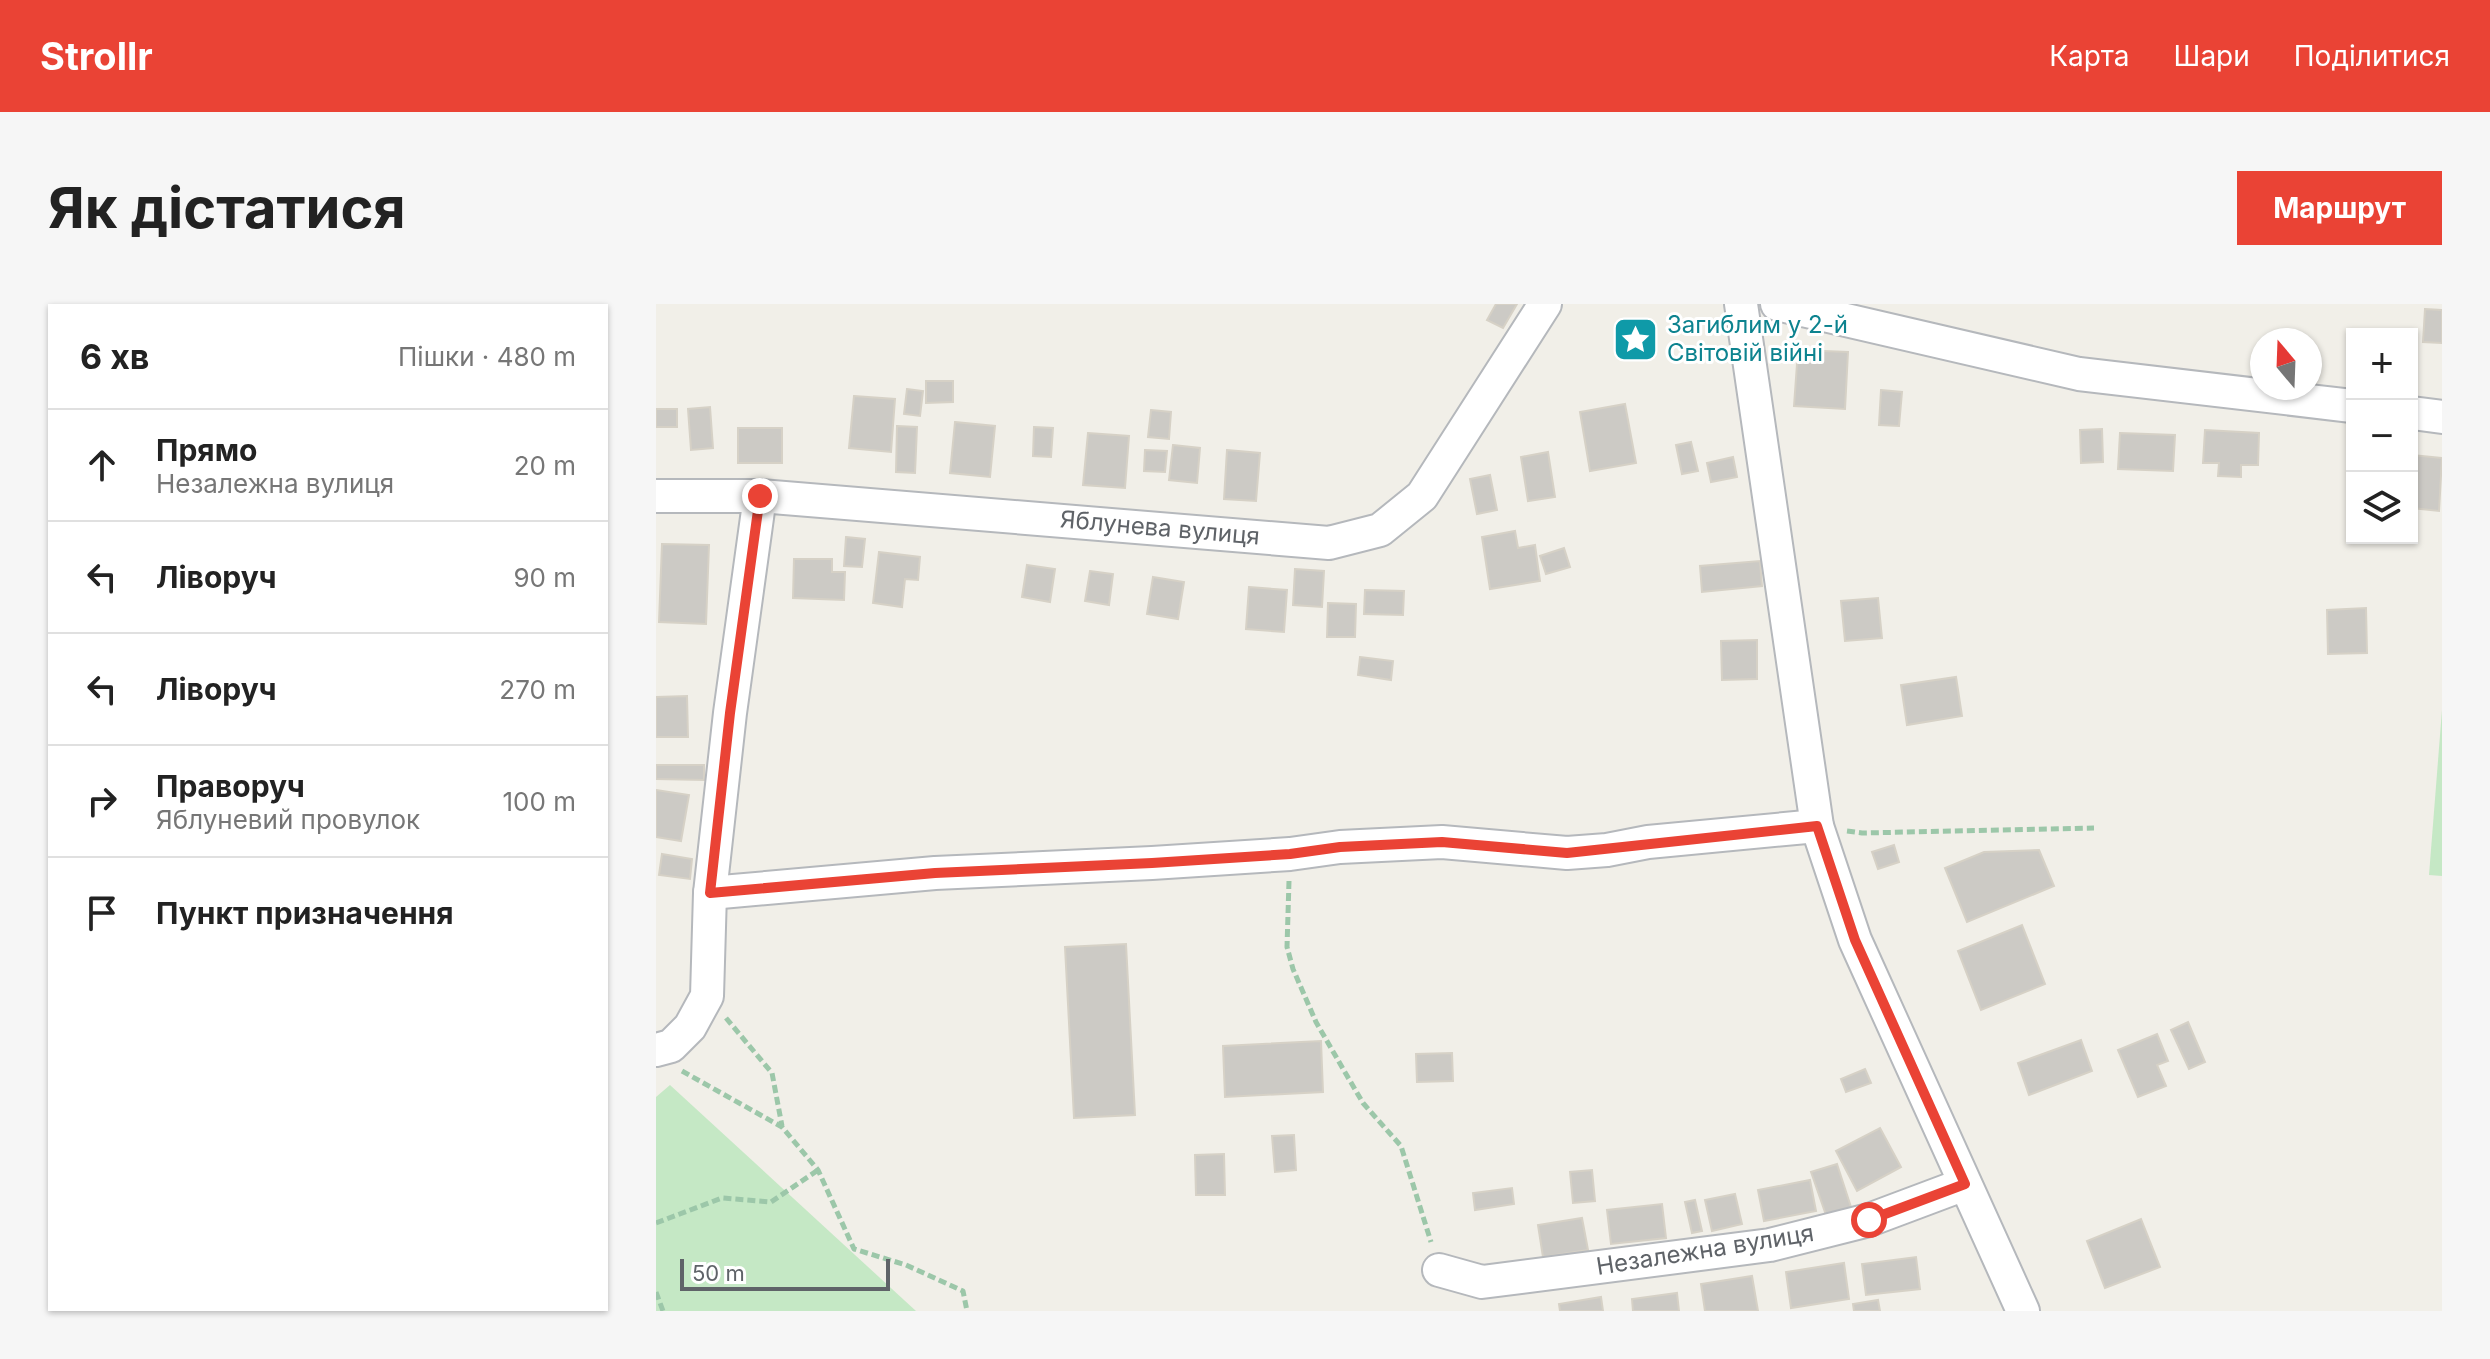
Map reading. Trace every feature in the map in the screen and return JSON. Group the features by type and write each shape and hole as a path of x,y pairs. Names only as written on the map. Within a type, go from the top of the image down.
{"street":[{"name":"Яблунева вулиця","path":"656,496 760,496 1329,543 1380,530 1422,496 1545,304"},
{"path":"1741,304 1817,826 1855,940 2023,1311"},
{"path":"1777,304 2079,374 2346,405"},
{"path":"2418,414 2442,417"},
{"path":"662,1057 690,1027 707,996 710,893 730,713 760,496"},
{"path":"710,893 935,873 1152,863 1442,842 1567,853 1817,826"},
{"name":"Незалежна вулиця","path":"1439,1270 1482,1282 1770,1245 1869,1220 1965,1184"}],"path":[{"path":"1817,826 1862,833 2094,828"},
{"path":"1290,854 1287,947 1293,969 1316,1022 1363,1103 1401,1146 1439,1270"},
{"path":"707,996 772,1073 782,1127"},
{"path":"662,1057 782,1127 818,1170 854,1249 906,1265 963,1291 967,1311"},
{"path":"656,1223 722,1198 771,1202 818,1170"},
{"path":"656,1292 663,1311"}],"green space":[{"path":"2442,710 2442,876 2429,875"},
{"path":"670,1085 916,1311 656,1311 656,1097"}],"building":[{"path":"1496,304 1517,304 1503,328 1487,320"},
{"path":"2425,309 2442,310 2442,343 2423,342"},
{"path":"1798,350 1848,352 1845,409 1794,406"},
{"path":"926,381 953,381 953,402 926,403"},
{"path":"907,389 923,391 920,416 904,414"},
{"path":"1881,390 1902,392 1899,426 1879,425"},
{"path":"854,396 895,399 891,452 849,448"},
{"path":"1625,404 1636,463 1590,471 1580,412"},
{"path":"710,407 713,448 691,450 688,409"},
{"path":"656,409 677,409 677,427 656,427"},
{"path":"1151,410 1171,412 1169,439 1148,437"},
{"path":"955,422 995,426 990,477 950,473"},
{"path":"897,426 917,427 915,473 896,472"},
{"path":"1034,427 1053,428 1051,457 1033,456"},
{"path":"738,428 782,428 782,463 738,463"},
{"path":"2102,429 2103,462 2081,463 2080,430"},
{"path":"2205,430 2259,433 2258,465 2241,465 2241,477 2218,476 2219,463 2203,463"},
{"path":"1088,433 1129,436 1125,488 1083,485"},
{"path":"2120,433 2175,435 2173,471 2118,469"},
{"path":"1691,442 1698,471 1682,474 1676,445"},
{"path":"1173,445 1200,448 1197,483 1169,480"},
{"path":"1145,450 1167,451 1165,472 1144,471"},
{"path":"1227,450 1260,453 1256,501 1224,499"},
{"path":"1548,452 1555,497 1528,501 1521,457"},
{"path":"2418,456 2442,458 2439,511 2418,509"},
{"path":"1733,457 1737,477 1711,482 1707,463"},
{"path":"1490,475 1497,510 1477,514 1470,479"},
{"path":"1515,531 1518,548 1535,545 1540,581 1490,589 1482,537"},
{"path":"846,537 865,539 862,567 844,566"},
{"path":"662,544 709,545 706,624 659,622"},
{"path":"1564,548 1570,567 1546,574 1540,556"},
{"path":"879,552 920,557 918,580 905,579 902,607 873,603"},
{"path":"794,559 832,559 832,572 845,572 844,600 793,598"},
{"path":"1760,561 1762,586 1702,592 1700,566"},
{"path":"1027,565 1055,569 1050,602 1022,597"},
{"path":"1295,569 1324,571 1322,607 1293,605"},
{"path":"1090,571 1113,574 1109,605 1085,601"},
{"path":"1153,577 1184,582 1178,619 1147,614"},
{"path":"1249,587 1287,590 1284,632 1246,629"},
{"path":"1365,590 1404,591 1403,615 1364,614"},
{"path":"1878,598 1882,638 1845,641 1841,601"},
{"path":"1328,603 1356,604 1355,637 1327,637"},
{"path":"2366,608 2367,653 2328,654 2327,610"},
{"path":"1757,640 1757,679 1722,680 1721,641"},
{"path":"1360,657 1393,661 1391,680 1358,675"},
{"path":"1956,677 1962,716 1907,725 1901,685"},
{"path":"687,696 688,737 656,737 656,697"},
{"path":"656,765 704,765 704,780 656,779"},
{"path":"656,790 689,795 681,841 656,837"},
{"path":"1894,845 1899,862 1878,869 1872,852"},
{"path":"2039,850 2054,886 1967,922 1945,868 1984,852"},
{"path":"662,854 692,859 690,879 659,875"},
{"path":"2022,925 2045,984 1981,1010 1958,951"},
{"path":"1126,944 1135,1115 1074,1118 1065,947"},
{"path":"2188,1022 2205,1062 2189,1069 2171,1030"},
{"path":"2157,1034 2168,1061 2157,1065 2166,1086 2138,1097 2118,1050"},
{"path":"2081,1040 2092,1071 2029,1095 2018,1063"},
{"path":"1321,1041 1323,1092 1225,1097 1223,1046"},
{"path":"1452,1053 1453,1081 1417,1082 1416,1054"},
{"path":"1865,1069 1871,1083 1846,1092 1841,1079"},
{"path":"1880,1128 1901,1167 1857,1191 1836,1151"},
{"path":"1294,1135 1296,1170 1275,1172 1272,1136"},
{"path":"1224,1154 1225,1195 1196,1195 1195,1155"},
{"path":"1837,1164 1851,1207 1826,1215 1811,1172"},
{"path":"1592,1170 1595,1201 1573,1203 1570,1172"},
{"path":"1810,1180 1816,1211 1764,1221 1758,1190"},
{"path":"1512,1188 1514,1204 1475,1210 1473,1193"},
{"path":"1735,1194 1742,1224 1712,1231 1705,1200"},
{"path":"1695,1200 1702,1231 1692,1233 1685,1202"},
{"path":"1662,1204 1666,1238 1611,1244 1607,1210"},
{"path":"1582,1218 1588,1250 1543,1257 1538,1225"},
{"path":"2141,1219 2160,1267 2105,1288 2087,1241"},
{"path":"1916,1257 1920,1289 1866,1295 1862,1264"},
{"path":"1844,1263 1849,1299 1791,1308 1786,1272"},
{"path":"1752,1276 1758,1311 1705,1311 1701,1284"},
{"path":"1677,1293 1679,1311 1633,1311 1632,1299"},
{"path":"1601,1297 1603,1311 1560,1311 1559,1304"},
{"path":"1878,1300 1880,1311 1854,1311 1853,1304"}],"place":[{"name":"Загиблим у 2-й Світовій війні","path":"1636,339"}],"route":[{"path":"760,496 730,713 710,893 935,873 1152,863 1442,842 1567,853 1817,826 1855,940 1965,1184 1869,1220"}]}
